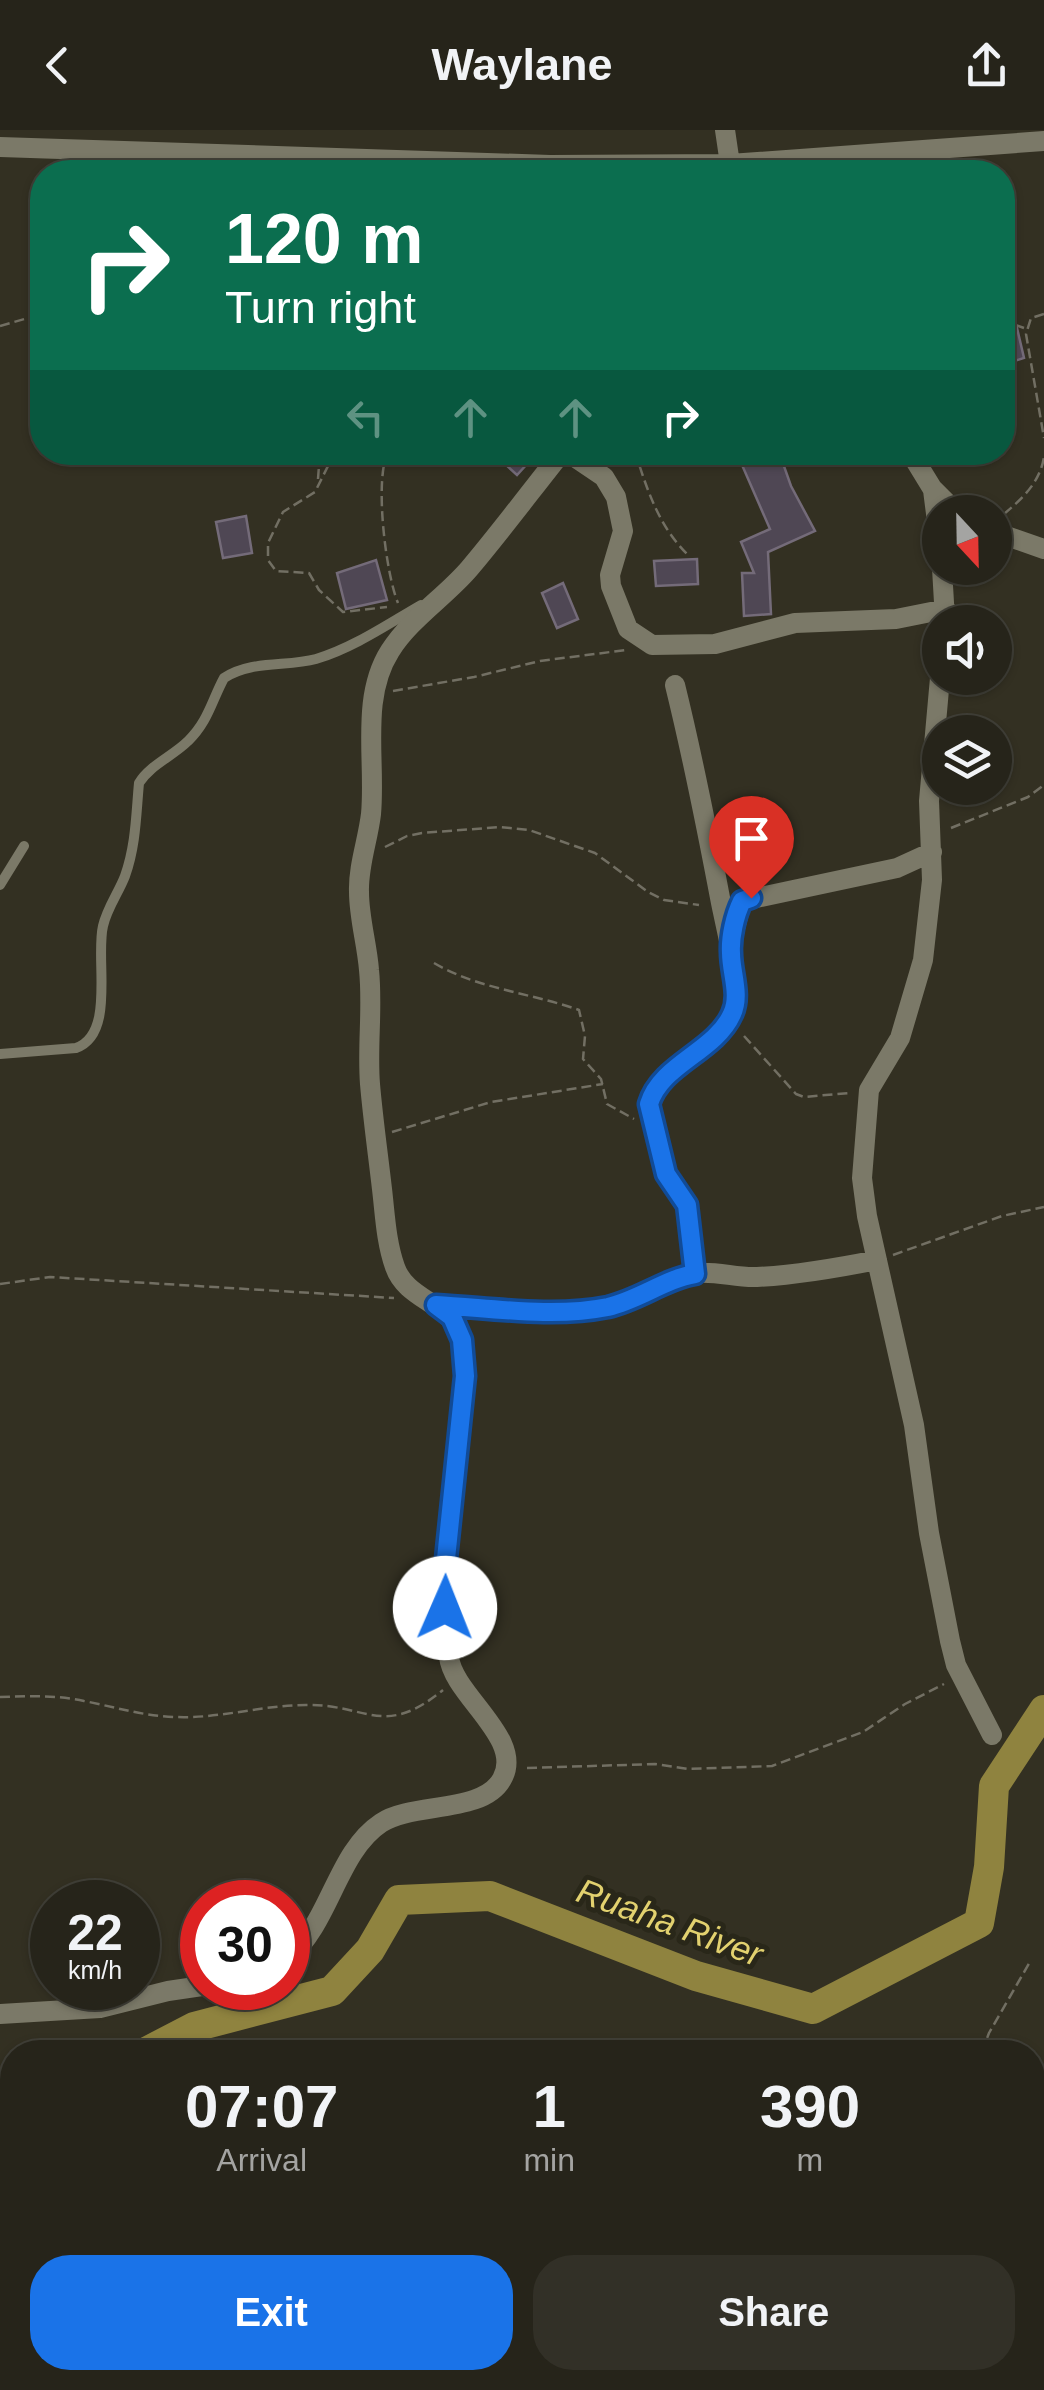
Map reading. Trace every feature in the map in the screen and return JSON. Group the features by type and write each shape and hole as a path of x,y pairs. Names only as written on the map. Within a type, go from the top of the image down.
{"street":[{"path":"725,130 729,160"},
{"path":"836,160 1044,142"},
{"path":"0,148 412,160"},
{"path":"310,1936 361,1842 376,1826 406,1813 473,1800 497,1787 505,1776 501,1742 488,1718 456,1679 446,1637 444,1578 465,1376 462,1340 452,1317 406,1286 394,1266 386,1228 370,1082 370,970 360,906 370,816 372,709 379,674 391,649 466,572 554,465"},
{"path":"585,465 604,477 616,497 623,531 610,575 611,586 628,629 652,645 715,644 785,625 922,617"},
{"path":"918,465 939,495"},
{"path":"932,488 933,495"},
{"path":"1012,538 1044,550"},
{"path":"675,685 700,784 736,999 724,1029 650,1097 649,1111 666,1174 687,1205 695,1274"},
{"path":"938,695 928,801 932,880 923,960 900,1038 868,1090 862,1178 914,1425 928,1533 950,1641 961,1674 992,1735"},
{"path":"730,950 742,901 897,868 932,844"},
{"path":"433,1302 553,1311 602,1308 658,1288 676,1277 725,1272 739,1278 772,1276 878,1260"},
{"path":"0,2014 100,2008 180,1989"}],"lane":[{"path":"0,1054 76,1048 88,1044 95,1033 100,1017 102,928 134,846 139,783 188,742 202,725 224,678 248,668 316,659 348,646 444,592"},
{"path":"0,885 24,846"}],"path":[{"path":"1044,314 1032,318 1026,328 1028,356 1039,386 1044,438"},
{"path":"0,326 30,317"},
{"path":"1015,324 1026,328"},
{"path":"1012,506 1040,475 1044,457"},
{"path":"318,486 319,465"},
{"path":"328,465 307,498 283,512 268,543 268,560 276,572 308,574 343,612 399,604 413,610"},
{"path":"384,465 380,479 386,546 399,604"},
{"path":"640,465 659,521 689,556"},
{"path":"375,694 474,678 540,661 652,645"},
{"path":"932,844 1028,797 1044,785"},
{"path":"363,860 408,836 514,826 594,853 664,900 697,905 720,902"},
{"path":"434,962 485,985 541,996 579,1010 583,1059 602,1084 607,1104 653,1129"},
{"path":"724,1029 740,1032 749,1039 796,1094 804,1097 868,1090"},
{"path":"377,1138 491,1102 602,1084"},
{"path":"878,1260 1002,1216 1044,1207"},
{"path":"0,1284 50,1276 433,1302"},
{"path":"506,1768 655,1764 721,1770 772,1766 863,1732 961,1674"},
{"path":"0,1697 37,1695 82,1700 133,1714 178,1718 310,1704 383,1719 424,1705 456,1679"},
{"path":"987,2040 1031,1960"}],"building":[{"path":"1015,328 1024,358 1015,361"},
{"path":"506,465 526,465 517,475"},
{"path":"742,465 784,465 815,531 768,552 771,614 744,616 742,573 754,573 741,542 770,529"},
{"path":"246,516 252,553 223,558 216,522"},
{"path":"697,559 698,584 656,586 654,561"},
{"path":"376,560 387,600 346,609 337,573"},
{"path":"563,583 578,619 557,628 542,593"}],"waterway":[{"name":"Ruaha River","path":"169,2040 194,2027 332,1991 370,1950 399,1900 490,1896 696,1976 813,2009 979,1923 989,1867 994,1786 1044,1710"}],"route":[{"path":"445,1608 444,1578 465,1376 462,1340 452,1317 436,1305 553,1311 602,1308 620,1304 676,1277 695,1274 687,1205 666,1174 649,1111 650,1097 730,1020 736,999 730,950 739,905 751,898"}]}
